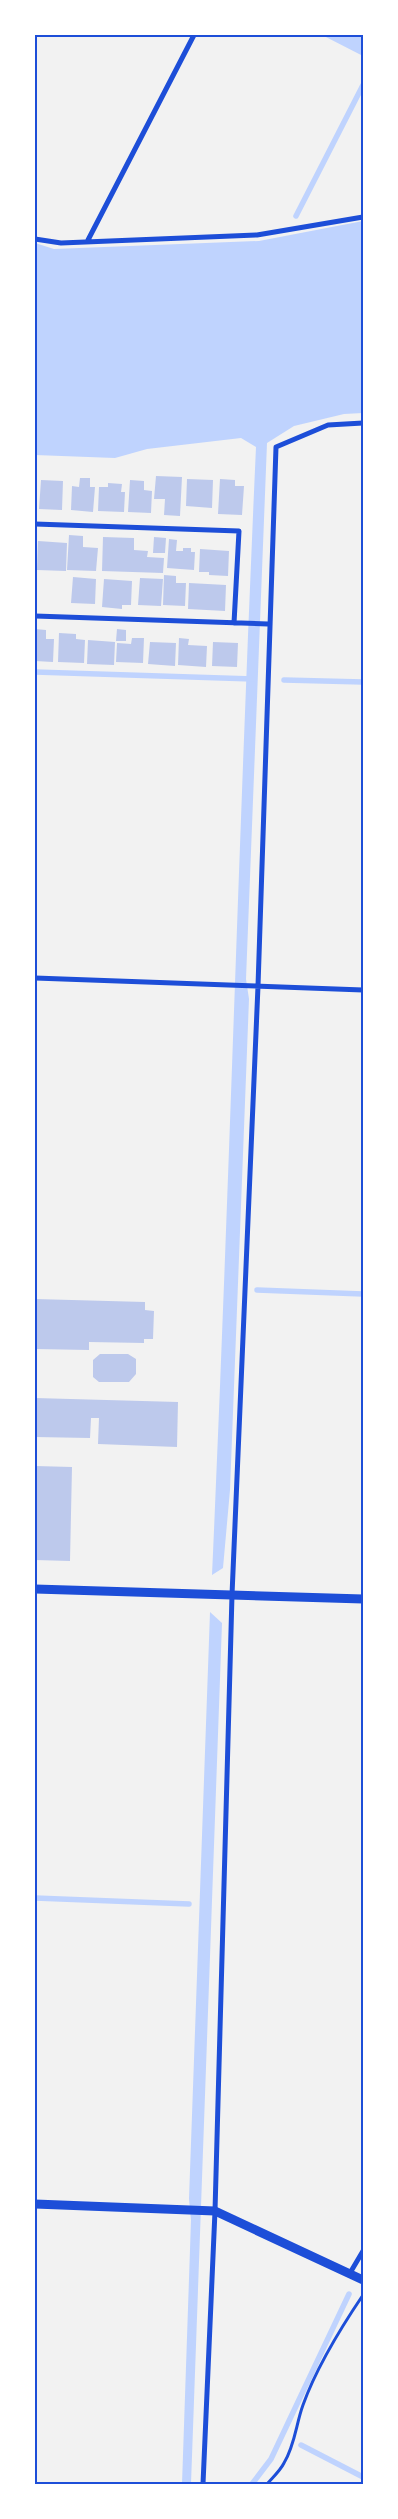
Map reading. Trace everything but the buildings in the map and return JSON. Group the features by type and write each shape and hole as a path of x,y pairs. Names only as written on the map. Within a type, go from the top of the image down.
{"street":[{"path":"88,240 194,35"},
{"path":"35,239 61,243 88,240 257,235 363,217"},
{"path":"203,2484 215,2211 232,1595 258,986 268,624 276,447 328,425 363,423"},
{"path":"35,524 239,531 234,623"},
{"path":"35,616 268,624"},
{"path":"35,978 363,990"},
{"path":"35,1589 363,1599"},
{"path":"35,2204 215,2211 363,2280"},
{"path":"350,2273 363,2250"}],"path":[{"path":"267,2484 284,2463 293,2442 302,2405 316,2375 340,2330 363,2295"}],"water":[{"path":"322,35 363,35 363,56"},
{"path":"363,221 363,413 344,414 294,426 267,443 246,979 249,999 230,1490 223,1568 212,1575 256,447 241,438 147,449 115,458 35,455 35,243 54,249 259,241"},
{"path":"210,1612 222,1623 191,2484 182,2484 191,2220 189,2199"}],"waterway":[{"path":"296,216 363,85"},
{"path":"35,672 253,679"},
{"path":"284,680 363,682"},
{"path":"257,1290 363,1294"},
{"path":"35,1898 189,1904"},
{"path":"252,2484 271,2459 349,2294"},
{"path":"301,2445 363,2477"}]}
